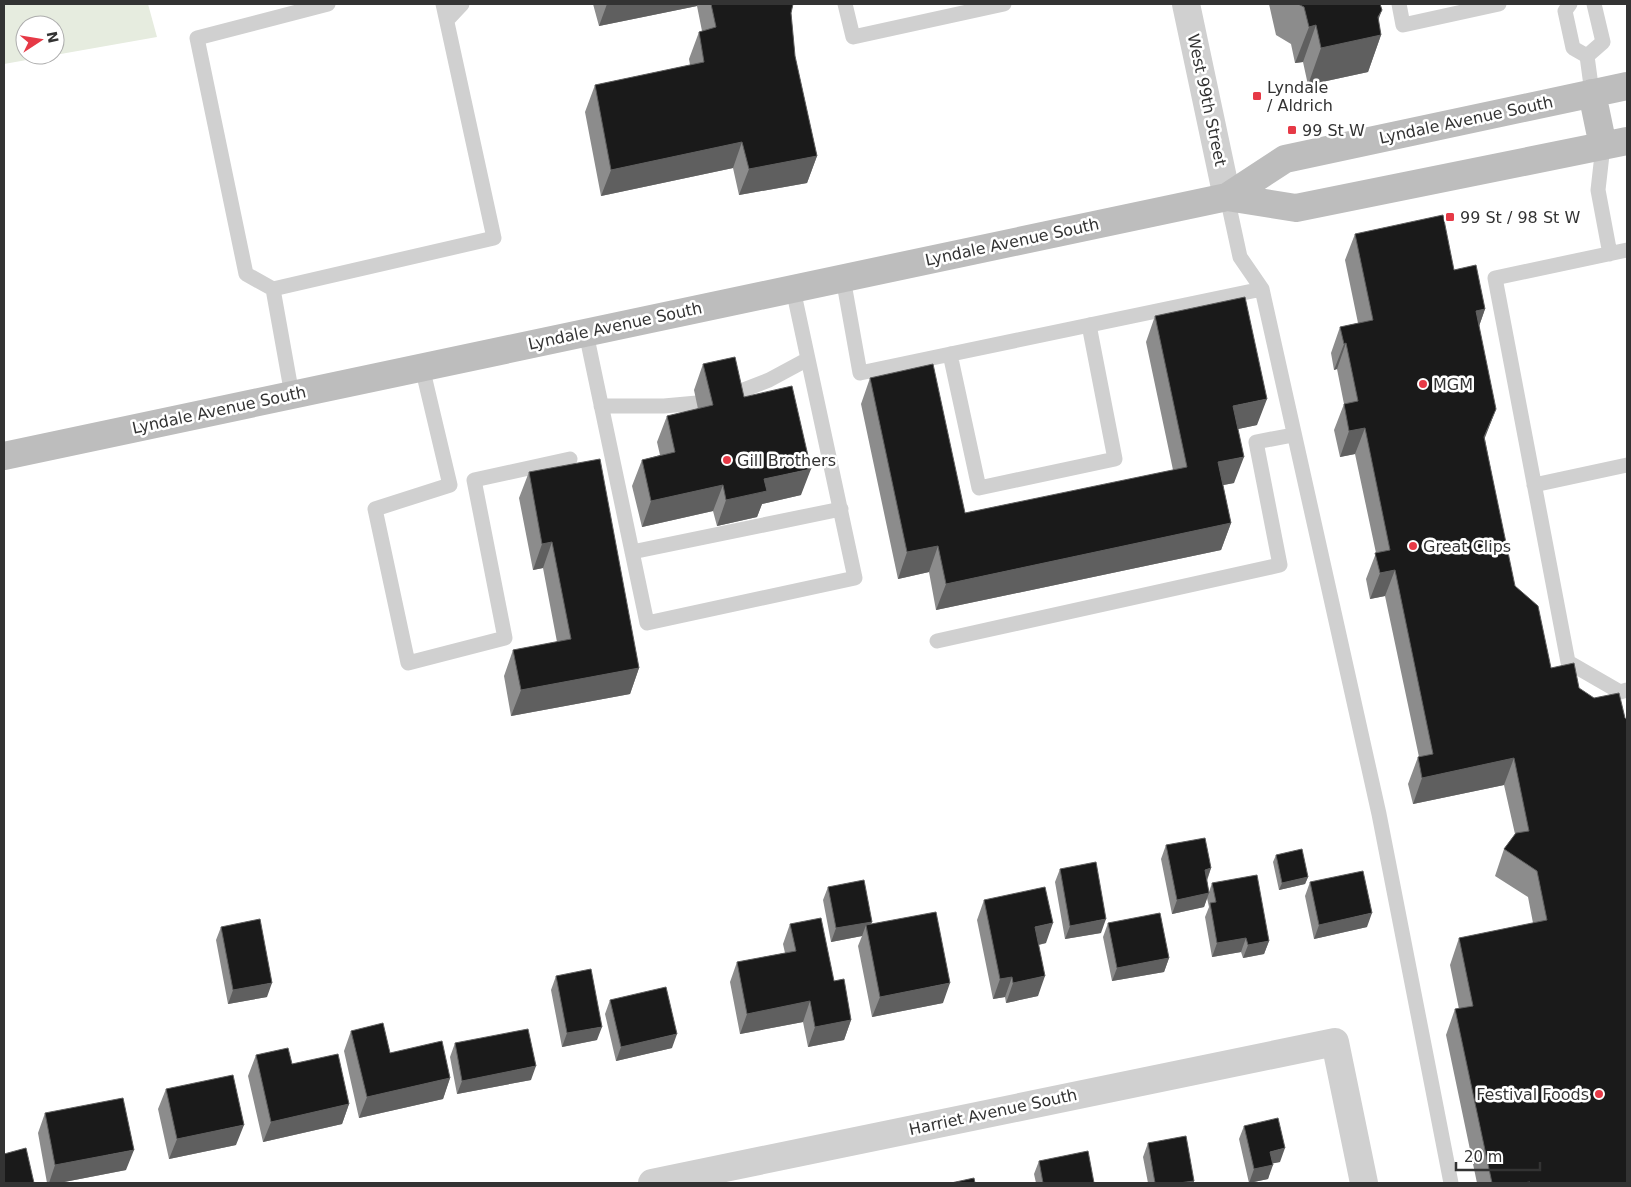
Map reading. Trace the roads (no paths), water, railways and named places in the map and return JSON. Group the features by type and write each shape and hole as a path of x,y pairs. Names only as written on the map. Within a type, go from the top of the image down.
{"street":[{"name":"West 99th Street","path":"1186,4 1227,197"},
{"name":"Lyndale Avenue South","path":"1227,197 1285,159 1627,86"},
{"path":"1592,93 1615,144"},
{"name":"Lyndale Avenue South","path":"4,456 1227,197 1296,208 1615,144"},
{"name":"Harriet Avenue South","path":"652,1183 1335,1042 1364,1183"}],"lane":[{"path":"331,4 197,38 246,274 272,289 494,238 443,4"},
{"path":"447,20 462,4"},
{"path":"845,4 853,37 1004,4"},
{"path":"1399,4 1403,25 1499,4"},
{"path":"1570,4 1565,10 1573,48 1587,56"},
{"path":"1587,56 1603,42 1594,4"},
{"path":"1587,56 1592,93"},
{"path":"1610,254 1598,190 1615,144"},
{"path":"1227,197 1240,257 1262,289 1378,814 1451,1183"},
{"path":"1627,250 1495,278 1568,662 1620,692 1627,690"},
{"path":"843,278 860,373 1262,289"},
{"path":"272,289 292,395"},
{"path":"586,332 647,623 657,621 855,578 792,289"},
{"path":"950,354 979,488 1114,459 1089,325"},
{"path":"728,396 770,380 808,359"},
{"path":"422,367 450,485"},
{"path":"601,406 664,406 697,403"},
{"path":"936,641 1280,565 1256,442 1293,435"},
{"path":"474,480 505,638 408,663 374,509 450,485 570,458"},
{"path":"1534,485 1627,465"},
{"path":"632,552 841,509"}],"place":[{"name":"Lyndale / Aldrich","path":"1257,96"},
{"name":"99 St W","path":"1292,130"},
{"name":"99 St / 98 St W","path":"1450,217"},
{"name":"MGM","path":"1423,384"},
{"name":"Gill Brothers","path":"727,460"},
{"name":"Great Clips","path":"1413,546"},
{"name":"Festival Foods","path":"1599,1094"}]}
